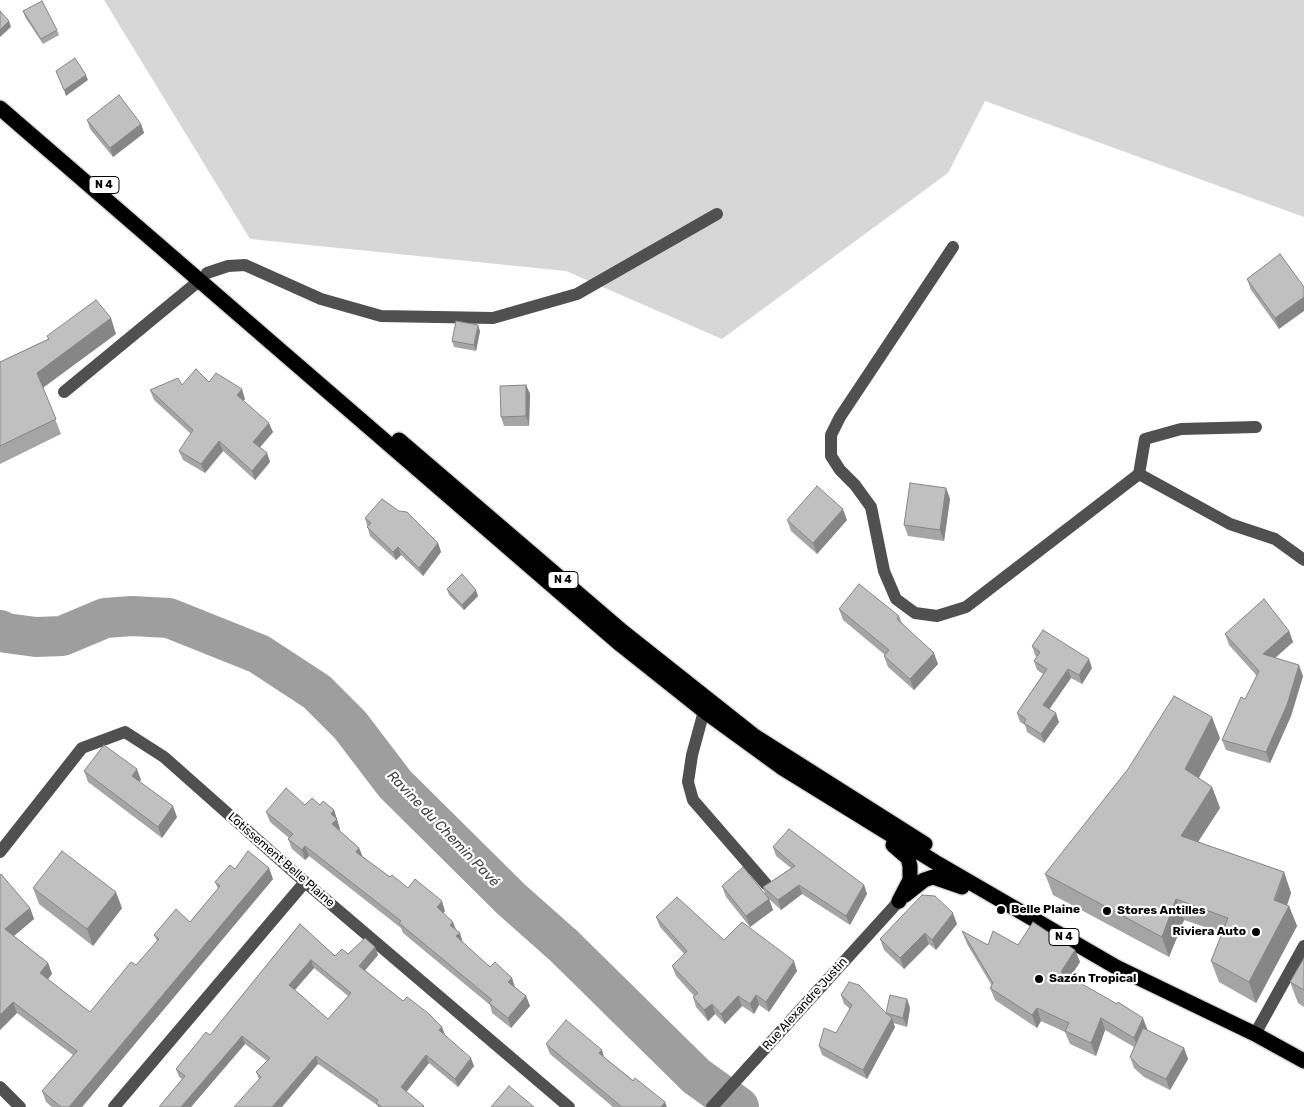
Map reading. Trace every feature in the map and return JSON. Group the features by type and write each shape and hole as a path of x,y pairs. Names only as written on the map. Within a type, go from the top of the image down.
{"highway":[{"name":"N 4","path":"0,96 621,645 704,711 781,767 996,898 1116,967 1255,1034 1304,1061"},
{"name":"N 4","path":"0,108 204,276 623,632 753,735 942,854 1124,961 1196,1007"},
{"path":"833,799 838,809 901,850 908,858 910,880 899,901"},
{"path":"899,901 924,880 933,877 960,886 983,899 996,898"}],"street":[{"path":"64,392 204,276 228,266 245,265 321,299 381,316 493,318 577,294 717,214"},
{"path":"952,248 840,417 831,435 831,456 840,470 855,484 871,507 884,571 896,599 915,613 937,616 966,607 1138,474 1145,439 1180,429 1256,427"},
{"path":"1138,474 1230,524 1275,539 1304,560"},
{"path":"704,711 692,755 688,782 693,800 766,884"},
{"name":"Lotissement Belle Plaine","path":"0,852 82,748 125,732 164,757 305,882 569,1107"},
{"path":"114,1107 305,882"},
{"name":"Rue Alexandre Justin","path":"712,1107 899,901"},
{"path":"1255,1034 1304,946"},
{"path":"0,1088 20,1107"}],"shaded area":[{"path":"104,0 1304,0 1304,217 985,101 948,173 722,339 566,271 250,239"}],"building":[{"path":"42,1 57,30 41,39 23,11"},
{"path":"0,11 9,21 0,30"},
{"path":"75,58 86,75 64,90 56,71"},
{"path":"119,95 141,124 110,148 87,120"},
{"path":"1280,254 1304,287 1304,297 1275,318 1247,279"},
{"path":"96,300 111,318 37,373 56,419 0,446 0,362 49,339 47,336"},
{"path":"456,321 478,325 474,345 452,341"},
{"path":"196,369 209,382 216,373 242,389 237,395 269,423 253,442 267,453 252,471 219,441 201,464 179,451 193,430 150,390 178,378 182,385"},
{"path":"526,385 526,416 501,417 500,386"},
{"path":"910,483 946,488 940,530 904,525"},
{"path":"817,486 843,509 813,543 787,520"},
{"path":"382,499 399,511 407,512 438,543 419,568 398,547 393,552 367,527 371,523 365,518"},
{"path":"462,574 476,590 462,605 447,589"},
{"path":"859,584 899,616 897,619 934,653 910,679 884,656 889,650 839,609"},
{"path":"1264,599 1289,631 1263,654 1299,665 1287,705 1266,752 1222,740 1241,697 1245,699 1259,671 1225,634"},
{"path":"1043,630 1089,659 1079,675 1068,669 1043,705 1056,713 1041,734 1024,723 1026,719 1017,713 1047,669 1034,661 1040,652 1032,646"},
{"path":"1174,696 1212,717 1185,769 1212,787 1181,836 1284,872 1274,900 1289,906 1249,982 1211,961 1228,918 1176,899 1162,937 1045,874 1128,769"},
{"path":"104,745 137,769 132,776 173,806 158,827 84,771"},
{"path":"286,788 305,805 312,798 320,805 323,801 334,810 331,814 337,819 332,824 359,848 356,852 390,877 392,875 408,888 415,879 442,901 437,907 453,922 450,925 460,933 456,936 490,967 495,962 512,978 508,982 526,996 508,1018 489,1003 492,1000 399,923 401,921 305,846 302,850 288,839 293,834 266,812"},
{"path":"789,829 864,885 846,916 799,885 778,900 763,887 795,866 773,847"},
{"path":"62,851 116,892 87,929 33,888"},
{"path":"248,851 269,868 69,1107 61,1107 42,1091 77,1051 13,1002 0,1015 0,875 30,908 5,929 48,963 40,973 90,1012 131,962 136,965 159,939 154,935 176,909 190,922 220,886 215,882 230,865 235,869"},
{"path":"743,867 769,899 746,916 722,886"},
{"path":"922,895 935,896 953,913 932,940 925,933 900,958 880,939"},
{"path":"677,897 724,940 742,922 794,961 766,1002 756,995 750,1004 738,996 721,1014 712,1004 704,1010 693,997 698,993 672,966 687,951 656,917"},
{"path":"1033,922 1075,950 1061,972 1117,1004 1118,1002 1143,1018 1134,1038 1101,1018 1091,1043 1065,1031 1069,1023 1037,1008 1032,1015 990,988 993,983 962,931 988,945 993,931 1018,945"},
{"path":"300,924 335,956 342,949 348,954 365,938 375,947 359,966 403,1001 407,997 428,1013 442,1027 439,1030 471,1058 455,1079 426,1055 401,1087 423,1107 382,1107 376,1103 378,1100 316,1056 272,1107 234,1107 261,1077 256,1072 270,1058 242,1036 181,1107 159,1107 185,1076 176,1069 206,1032 210,1035","holes":["311,960 351,993 328,1019 289,985"]},
{"path":"1304,958 1304,990 1290,982"},
{"path":"849,982 859,985 892,1018 863,1070 819,1046 824,1028 836,1033 852,1005 841,995"},
{"path":"890,995 907,999 903,1018 886,1013"},
{"path":"566,1020 602,1050 599,1053 633,1081 635,1078 665,1102 661,1107 622,1107 546,1044"},
{"path":"1143,1028 1184,1048 1166,1079 1140,1067 1130,1057"},
{"path":"509,1086 534,1107 491,1107"}],"waterway":[{"name":"Ravine du Chemin Pavé","path":"0,630 6,633 36,637 62,636 105,618 132,616 169,618 259,654 317,692 350,725 395,784 511,899 564,946 696,1076 739,1107"}],"place":[{"name":"Belle Plaine","path":"1001,910"},
{"name":"Stores Antilles","path":"1107,911"},
{"name":"Riviera Auto","path":"1256,932"},
{"name":"Sazón Tropical","path":"1039,979"}]}
